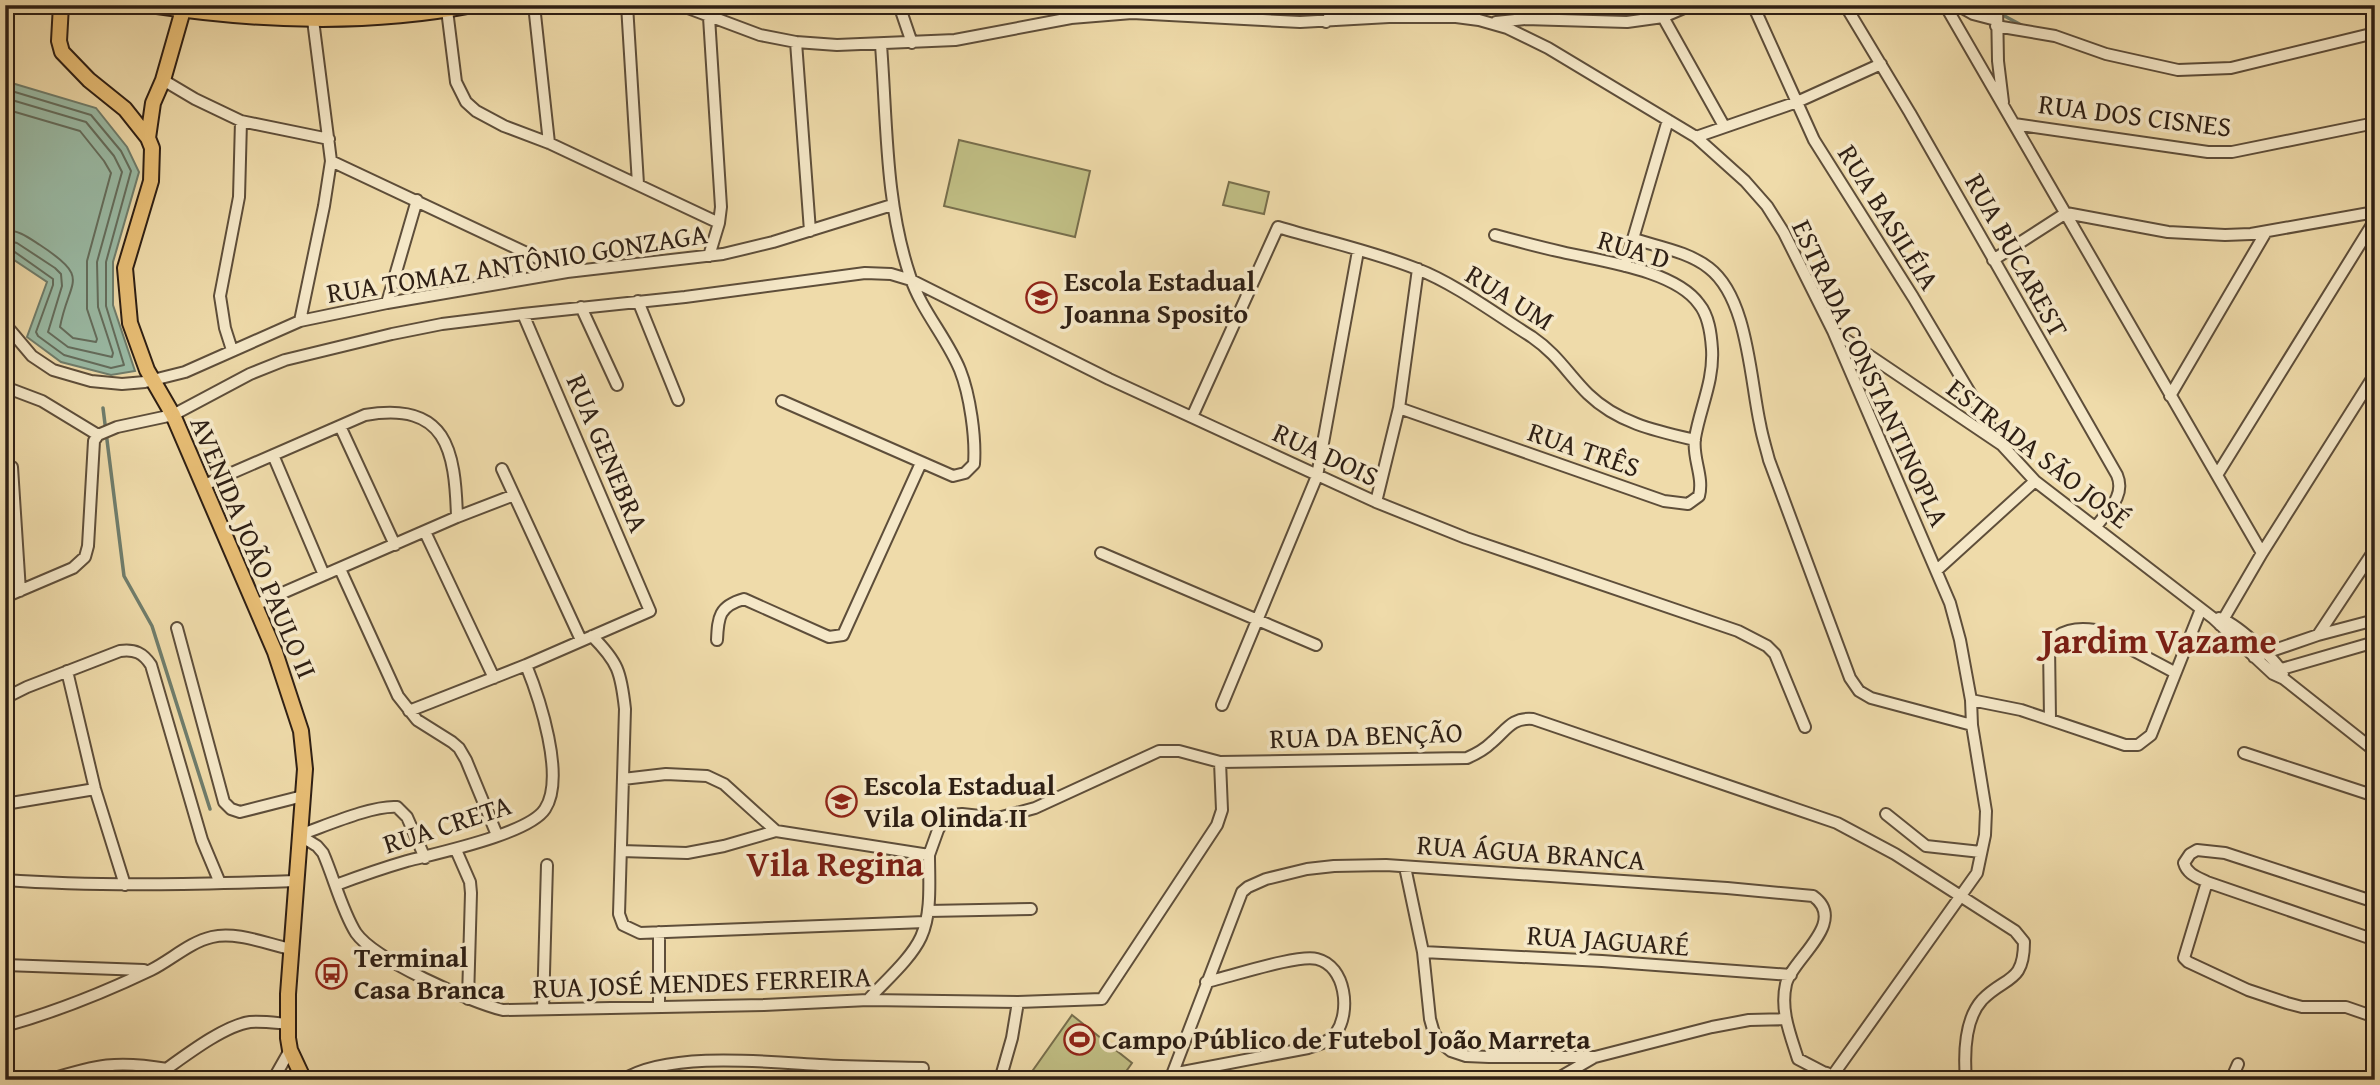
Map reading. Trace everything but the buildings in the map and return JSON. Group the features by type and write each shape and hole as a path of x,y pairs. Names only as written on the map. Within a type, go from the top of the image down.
{"main road":[{"path":"150,5 277,19 313,20 385,12 447,10 473,5"},
{"path":"64,8 59,41 62,52 89,80 125,109 148,138"},
{"name":"AVENIDA JOÃO PAULO II","path":"183,10 152,109 148,138 153,158 151,181 125,268 130,323 139,349 155,385 171,411 255,605 279,663 301,731 305,769 291,949 289,1024 290,1050 304,1080"},
{"path":"125,109 152,109"},
{"name":"AVENIDA JOÃO PAULO II","path":"289,1024 300,1057 312,1080"}],"street":[{"path":"277,19 285,5"},
{"path":"534,5 549,143"},
{"path":"626,5 638,184"},
{"name":"ESTRADA CONSTANTINOPLA","path":"680,5 760,35 837,46 955,40 1108,9 1132,13 1326,22 1390,17 1456,17 1507,28 1548,48 1696,137 1745,181 1767,206 1784,233 1833,331 1937,570 1960,640 1986,811 1981,852 1974,877 1962,897"},
{"path":"899,5 912,43"},
{"path":"1326,22 1333,11 1342,5"},
{"path":"1479,20 1628,22 1663,18 1690,5"},
{"name":"RUA BASILÉIA","path":"1753,5 1814,139 2001,445"},
{"name":"RUA BUCAREST","path":"1845,5 2120,484 2116,500 2096,527"},
{"path":"1945,5 2262,553"},
{"path":"1957,5 1996,22 2055,36 2106,54 2178,70 2231,68 2375,33"},
{"path":"1997,5 1998,61 2004,108"},
{"path":"447,10 456,82 466,102 476,111 719,223"},
{"path":"709,17 721,181 719,223 709,256"},
{"path":"1663,18 1724,127"},
{"path":"300,321 331,161 313,20"},
{"path":"796,42 810,231"},
{"path":"782,401 953,476 965,473 974,464 972,422 960,370 911,280 892,205 881,45"},
{"path":"1696,137 1797,102 1881,64"},
{"path":"163,79 195,99 241,121 329,139"},
{"path":"1625,266 1668,120"},
{"path":"232,350 220,296 239,197 241,121"},
{"name":"RUA DOS CISNES","path":"2014,124 2208,152 2232,152 2375,124"},
{"path":"331,161 568,272"},
{"path":"387,303 417,200"},
{"name":"RUA TOMAZ ANTÔNIO GONZAGA","path":"5,324 32,356 53,370 101,382 155,385 300,321 568,272 709,256 773,243 892,205"},
{"path":"1993,260 2066,214 2196,235 2251,234 2375,212"},
{"path":"2217,475 2375,220"},
{"name":"RUA UM","path":"1192,417 1278,227 1418,269 1546,346 1587,392 1609,412 1647,428 1695,440"},
{"path":"2170,396 2266,232"},
{"name":"RUA D","path":"1494,235 1655,275 1690,294 1704,311 1712,352 1708,392 1695,440"},
{"path":"1634,239 1702,263 1718,276 1731,298 1744,336 1760,426 1769,460 1850,678 1859,691 1871,698 1972,724"},
{"path":"1222,705 1317,476 1358,251"},
{"path":"1376,502 1399,408 1418,269"},
{"name":"RUA DOIS","path":"98,435 171,411 250,374 302,355 442,324 865,273 891,274 911,280 1109,379 1376,502 1466,538 1738,631 1767,646 1775,654 1805,727"},
{"path":"638,302 678,400"},
{"path":"581,307 617,385"},
{"name":"RUA GENEBRA","path":"523,314 650,611 592,636"},
{"name":"ESTRADA SÃO JOSÉ","path":"1833,331 2001,445 2035,481 2219,621 2375,751"},
{"path":"2219,621 2375,374"},
{"path":"5,387 42,401 98,435 94,442 91,470 88,546 79,564 5,597"},
{"name":"RUA TRÊS","path":"1399,408 1677,504 1688,504 1699,496 1700,477 1695,440"},
{"path":"202,486 365,415 408,414 435,428 445,439 453,461 457,517"},
{"path":"340,426 395,545"},
{"path":"273,455 324,575"},
{"path":"717,640 718,618 733,602 744,599 828,637 843,635 921,463"},
{"path":"12,467 20,590"},
{"path":"502,469 581,640"},
{"path":"1937,570 2035,481"},
{"path":"255,605 514,495"},
{"path":"425,532 494,678"},
{"path":"2318,635 2375,549"},
{"path":"1101,553 1316,645"},
{"path":"340,569 390,683 409,712 459,748 467,760 497,835"},
{"path":"1971,700 2050,719 2133,746 2151,735 2201,609"},
{"path":"2259,655 2318,635 2375,620"},
{"path":"177,628 224,802 230,809 240,812 303,796"},
{"path":"2050,719 2049,645 2060,634 2070,630 2095,630 2174,672"},
{"path":"409,712 592,636 612,656 620,676 625,709 619,914 628,929 635,932 1031,909"},
{"path":"2279,673 2375,642"},
{"path":"5,698 120,651 129,650 145,656 151,665 202,840 220,883"},
{"name":"RUA CRETA","path":"336,885 396,864 456,850 497,835 536,818 546,808 551,765 547,727 526,665"},
{"path":"67,671 95,789 125,885"},
{"name":"RUA DA BENÇÃO","path":"929,855 937,830 950,816 962,814 998,818 1035,808 1159,751 1180,751 1220,762 1467,758 1489,746 1511,723 1523,718 1533,719 1837,823 1895,854 2015,931 2024,942 2021,968 2010,980 1982,1000 1974,1013 1969,1024 1966,1080"},
{"path":"2244,752 2375,796"},
{"name":"RUA JOSÉ MENDES FERREIRA","path":"299,835 317,846 353,926 368,945 450,992 503,1010 868,1000 1018,1002 1102,999 1217,825 1222,810 1220,762"},
{"path":"623,779 666,774 707,776 724,784 776,831"},
{"path":"5,804 95,789"},
{"path":"299,835 370,811 397,807 407,817 425,858"},
{"path":"1885,814 1926,846 1981,852"},
{"path":"621,851 687,853 776,831 929,855 926,917 922,936 911,953 868,1000"},
{"path":"456,850 470,883 471,893 468,999"},
{"path":"2375,902 2225,853 2197,850 2186,858 2186,869 2207,882 2375,940"},
{"path":"543,1009 547,864"},
{"name":"RUA ÁGUA BRANCA","path":"1171,1077 1242,892 1266,879 1316,868 1361,865 1475,870 1812,896 1823,906 1824,922 1818,936 1791,975 1785,990 1785,1019 1798,1059 1830,1076"},
{"path":"1405,867 1423,952 1430,1018 1434,1033 1451,1051 1466,1056 1489,1058 1595,1057 1712,1027 1749,1020 1785,1019"},
{"path":"5,880 125,885 296,881"},
{"path":"2207,882 2184,958 2195,967 2248,990 2287,1003 2302,1007 2346,1007 2375,1017"},
{"path":"1805,1080 1830,1076 1962,897"},
{"path":"659,932 659,1006"},
{"path":"5,1026 82,999 150,970 211,937 222,935 291,949"},
{"name":"RUA JAGUARÉ","path":"1423,952 1602,961 1791,975"},
{"path":"1171,1077 1308,1048 1328,1040 1341,1022 1345,1002 1340,979 1325,962 1317,959 1291,960 1206,982"},
{"path":"5,965 150,970"},
{"path":"1000,1080 1012,1038 1018,1002"},
{"path":"151,1080 239,1025 263,1022 289,1024"},
{"path":"273,1080 290,1050"},
{"path":"1555,1080 1595,1057"},
{"path":"623,1080 631,1074 663,1066 725,1060 923,1068"},
{"path":"48,1080 121,1063 167,1069"},
{"path":"2231,1080 2238,1064"}],"shaded area":[{"path":"959,140 1090,171 1075,237 944,206"},
{"path":"1229,182 1269,192 1264,214 1223,205"},
{"name":"Campo Público de Futebol João Marreta","path":"1072,1015 1132,1063 1120,1080 1026,1080"}],"water":[{"path":"5,81 96,108 127,147 139,172 113,262 113,305 135,371 111,375 61,362 27,337 47,282 5,254"}],"waterway":[{"path":"1577,15 1633,15 1657,5"},
{"path":"1984,5 2025,27"},
{"path":"103,408 124,576 152,626 210,809"}],"place":[{"name":"Escola Estadual Joanna Sposito","path":"1041,297"},
{"name":"Escola Estadual Vila Olinda II","path":"841,801"},
{"name":"Terminal Casa Branca","path":"331,973"},
{"name":"Campo Público de Futebol João Marreta","path":"1079,1039"}],"district":[{"name":"Jardim Vazame","path":"2159,641"},
{"name":"Vila Regina","path":"835,864"}]}
